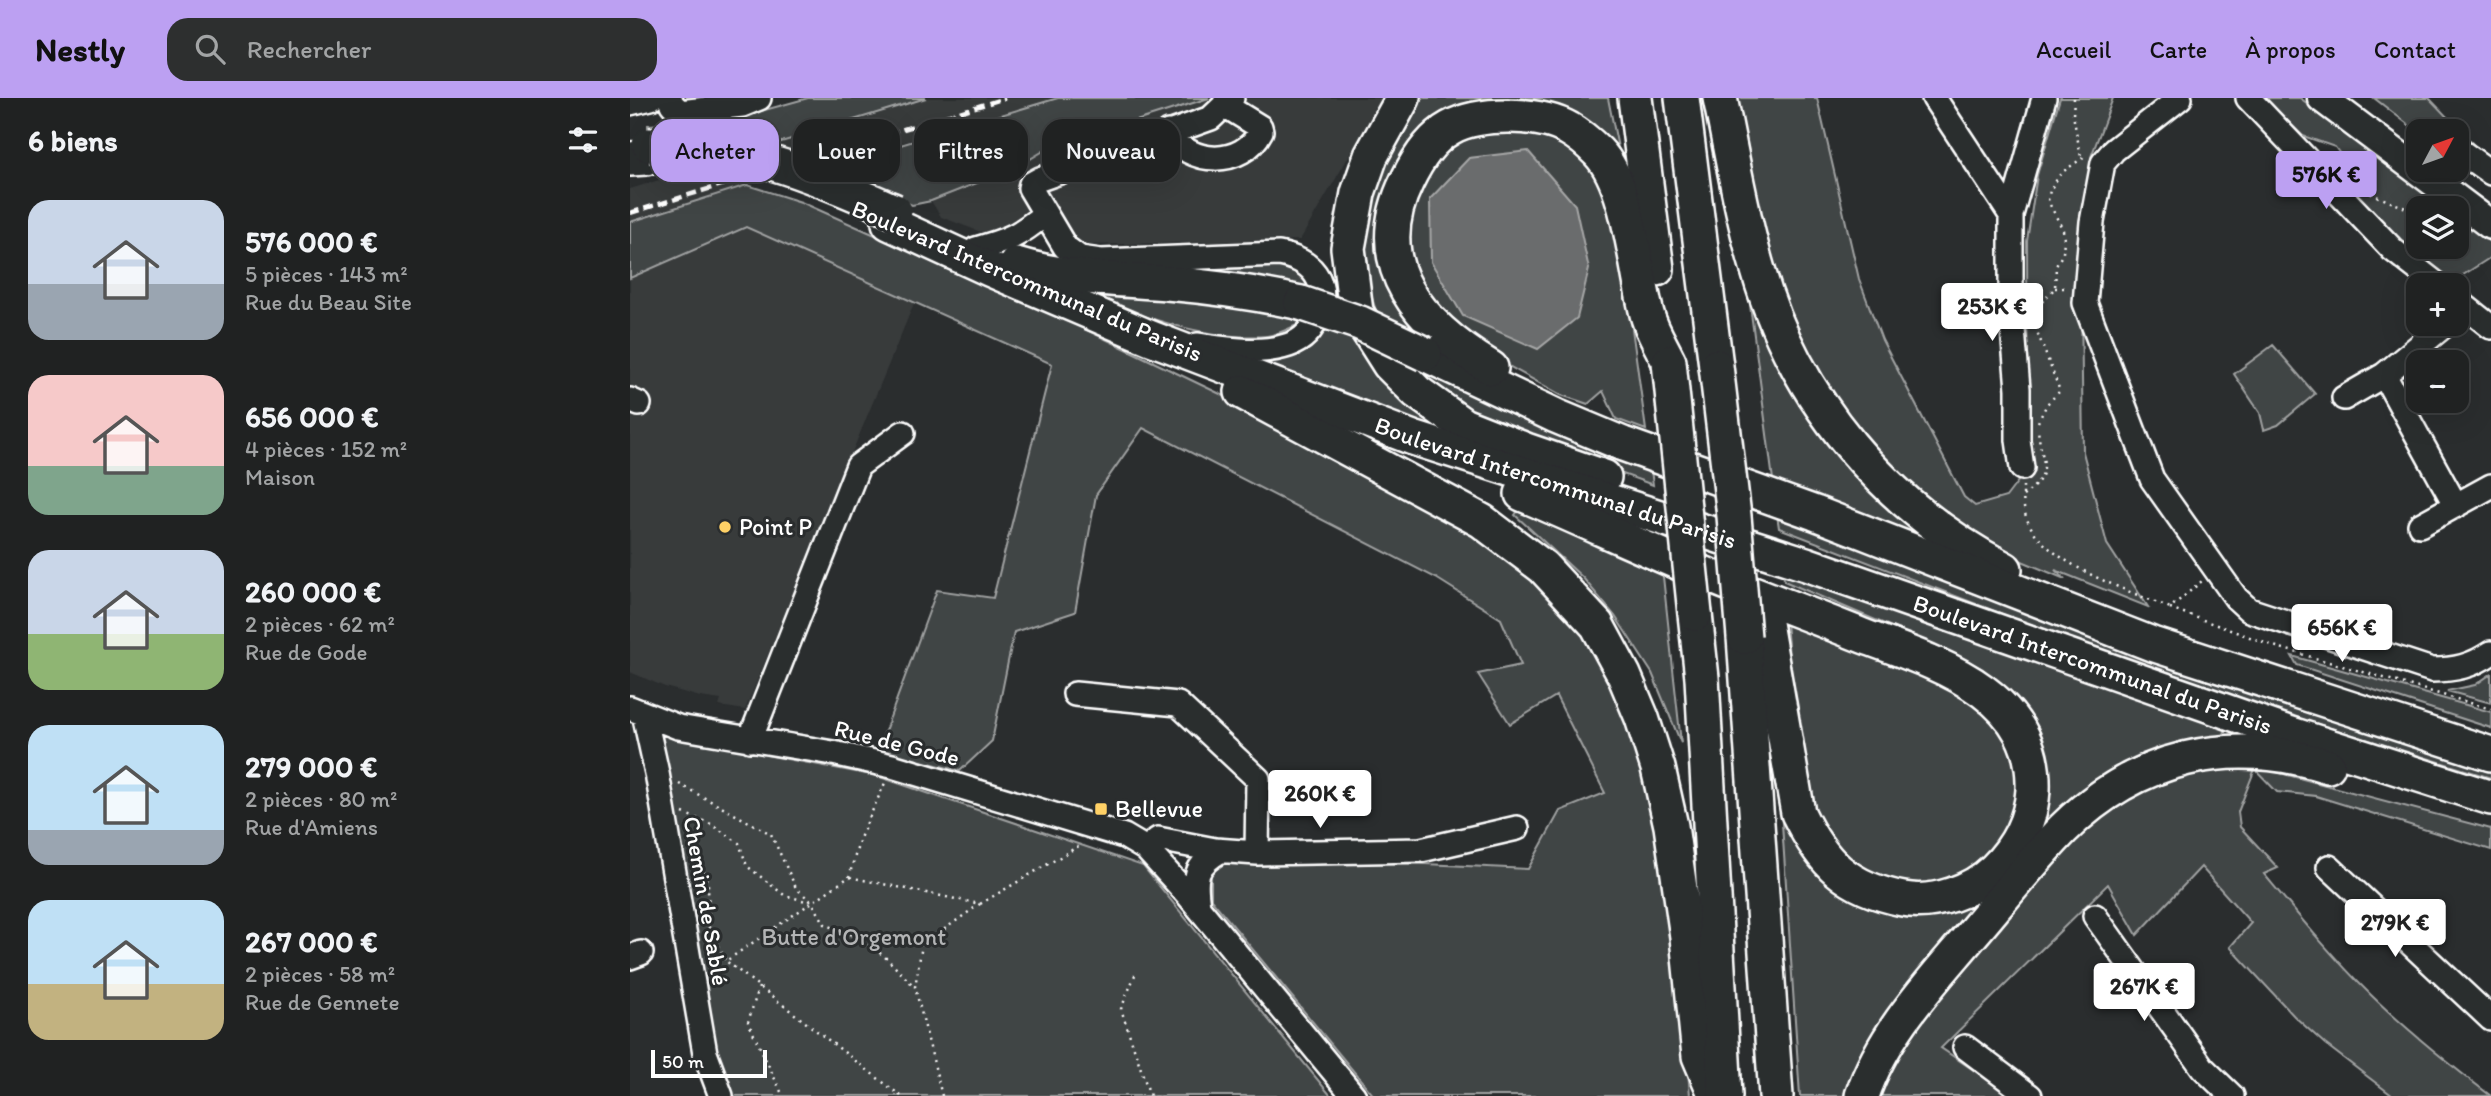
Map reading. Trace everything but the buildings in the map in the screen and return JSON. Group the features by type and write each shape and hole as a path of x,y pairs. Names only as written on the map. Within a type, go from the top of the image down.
{"highway":[{"path":"1403,98 1371,156 1358,193 1348,248 1356,312 1389,364 1417,392 1463,425 1835,562 2153,686"},
{"path":"1635,98 1669,362 1702,678 1725,1096"},
{"path":"1253,377 1733,585 1948,668 1989,694 2010,716 2024,742 2034,771 2032,801 2021,836 2008,856 1989,875 1968,889 1939,897 1909,900 1878,894 1860,886 1828,862 1810,838 1798,813 1755,630 1734,516 1682,98"},
{"path":"1720,98 1758,271 1777,323 1802,375 1837,429 1885,484 1957,541 2054,593 2351,709"},
{"path":"1669,362 1647,317 1617,182 1599,153 1569,128 1531,117 1489,117 1450,128 1428,148 1414,167 1399,196 1393,229 1395,255 1402,282 1413,303 1430,324 1466,353 1567,409 1815,513"},
{"name":"Boulevard Intercommunal du Parisis","path":"639,152 706,147 756,157 816,177 1074,306 1438,447 1806,564 2288,733 2491,799"},
{"name":"Boulevard Intercommunal du Parisis","path":"892,217 976,249 1018,251 1086,278 1238,291 1301,303 1360,323 1556,416 1623,444 1815,513 2152,644 2491,754"},
{"path":"1074,306 1270,406 1482,521 1543,567 1597,625 1638,707 1658,768 1671,825 1687,937 1699,1056 1716,1096"},
{"path":"1755,630 1776,1096"},
{"path":"1862,1096 1871,1070 1924,990 2027,870 2063,829 2093,803 2146,771 2184,758 2226,751 2269,754 2310,760 2389,785 2491,810"}],"main road":[{"path":"2322,98 2491,225"},
{"path":"2343,98 2406,146"},
{"path":"2454,182 2491,209"}],"street":[{"path":"630,103 651,98"},
{"path":"670,98 680,112 747,100"},
{"path":"1934,98 2011,215"},
{"path":"2022,468 2011,306 2011,215 2044,98"},
{"path":"2180,98 2113,150 2092,160 2092,222 2085,303 2152,479 2216,571 2236,598 2249,610 2432,670 2454,670 2477,662 2491,653"},
{"path":"2248,98 2393,250 2423,273"},
{"path":"1180,128 1210,118 1228,99 1234,111 1260,127 1261,131 1255,144 1246,151 1228,157 1207,158 1186,152 1180,147"},
{"path":"2469,157 2491,173"},
{"path":"1042,180 1031,184 1030,190 1065,247 1080,258 1101,261 1279,254 1297,257 1314,270 1322,287 1323,300 1315,323 1306,336 1291,345 1254,351 1152,338"},
{"path":"1018,251 1045,214"},
{"path":"2469,313 2491,327"},
{"path":"2344,398 2384,375 2431,336"},
{"path":"2384,375 2456,506"},
{"path":"750,740 858,466 903,433"},
{"path":"2420,524 2491,486"},
{"path":"1076,694 1178,704 1258,779 1257,853"},
{"name":"Rue de Gode","path":"637,711 678,727 833,753 892,766 1124,836 1146,849 1198,906 1354,1096"},
{"name":"Chemin de Sablé","path":"637,711 657,773 705,1053 721,1096"},
{"path":"1146,849 1158,839 1220,850 1257,853 1421,850 1517,828"},
{"path":"1198,906 1196,874 1207,859 1220,850"},
{"path":"2329,867 2491,1019"},
{"path":"2095,916 2203,1068 2232,1096"},
{"path":"1965,1047 2030,1096"}],"path":[{"path":"2023,496 2042,480 2045,470 2038,422 2046,404 2060,391 2036,329 2041,303 2055,288 2056,266 2063,253 2063,230 2048,201 2050,190 2061,173 2092,160 2073,115 2074,98"},
{"path":"2336,189 2344,183 2406,208"},
{"path":"2022,468 2025,514 2047,547 2067,563 2171,608 2277,648 2491,709"},
{"path":"2171,608 2216,571"},
{"path":"726,961 849,877 860,838 892,766"},
{"path":"657,773 771,834 796,888 812,902 825,924 860,939 884,956 915,987"},
{"path":"812,902 785,895 747,866 739,843 711,824 682,813 708,884 709,929 726,961 901,1096"},
{"path":"942,1096 915,987 922,945 980,904 1079,845 1090,842"},
{"path":"849,877 980,904"},
{"path":"1135,975 1121,1009 1150,1096"},
{"path":"759,987 748,1022 783,1096"}],"shaded area":[{"path":"924,98 1059,98 988,119 914,119 914,139 900,143 900,119 856,119"},
{"path":"1209,98 1383,98 1300,240 1087,245 1003,232 989,235 941,217 931,201 979,182 1028,182 1028,160 1042,152 1042,182 1180,182 1180,119 1142,119"},
{"path":"793,139 793,172 779,176 779,143"},
{"path":"1528,151 1575,205 1589,269 1577,318 1538,349 1463,316 1431,262 1430,199 1469,158"},
{"path":"653,182 758,182 630,222 630,189"},
{"name":"Point P","path":"746,227 915,301 745,710 719,706 721,700 665,687 630,672 630,278"}],"green space":[{"path":"808,98 926,98 857,119 793,119 793,138 779,143 779,119 720,119 743,116"},
{"path":"1058,98 1209,98 1142,119 1042,119 1042,152 1028,160 1028,119 988,119"},
{"path":"1415,98 1608,98 1621,163 1575,117 1536,101 1489,102 1386,194 1440,345 1376,311 1362,265 1361,229 1380,161"},
{"path":"1730,98 1817,98 1859,279 1882,340 1964,497 1975,506 2006,497 2028,468 2027,241 2037,175 2060,98 2113,98 2091,157 2081,301 2083,452 2107,544 2148,607 2055,570 2065,579 1998,551 1955,528 1852,433 1801,350 1759,248"},
{"path":"2264,98 2300,98 2406,178 2406,182 2411,182 2430,196 2406,196 2406,245 2344,181 2350,168 2335,147 2303,136"},
{"path":"2374,98 2429,98 2449,119 2406,119 2406,123"},
{"path":"1522,124 1583,151 1615,205 1646,430 1616,419 1603,391 1588,404 1561,395 1476,348 1414,281 1404,247 1407,208 1447,145 1478,128"},
{"path":"648,125 651,125 651,138 648,138"},
{"path":"2469,140 2491,163 2491,186 2469,170"},
{"path":"914,141 914,182 979,182 931,201 912,205 864,182 900,182 900,145"},
{"path":"747,185 801,202 1070,322 1264,415 1422,499 1537,576 1590,632 1635,722 1678,939 1690,1096 1374,1096 1211,899 1211,869 1222,860 1528,869 1560,811 1605,793 1556,696 1510,724 1478,674 1521,665 1501,619 1436,578 1143,428 1096,495 1075,612 1014,632 992,741 960,771 878,750 937,590 993,598 1052,364 746,227 630,278 630,222"},
{"path":"2469,226 2491,243 2491,257 2466,273 2437,273 2421,259 2469,259"},
{"path":"1293,263 1313,288 1122,266"},
{"path":"1044,280 1256,306 1302,323 1267,336 1211,333 1125,310"},
{"path":"1759,303 1934,544 1773,480 1750,305"},
{"path":"1328,328 1350,337 1376,372 1466,440 1240,358 1283,357 1313,345"},
{"path":"2273,345 2315,394 2278,425 2264,430 2260,413 2234,374"},
{"path":"1398,352 1650,462 1653,485 1515,435 1438,395"},
{"path":"1520,508 1661,558 1681,743 1652,673 1615,616 1583,578 1515,515"},
{"path":"1776,508 2491,767 2491,778 2161,675 1779,528"},
{"path":"1783,566 2226,729 2220,744 2127,773 1849,1096 1800,1096 1779,778 1885,908 2022,854 2021,705 1983,669 1955,654 1784,581"},
{"path":"1785,611 1961,687 2012,738 2024,785 2018,822 1972,877 1895,889 1826,843 1800,785"},
{"path":"2292,656 2491,712 2491,728 2297,665"},
{"path":"2491,674 2491,703 2447,691 2475,685"},
{"name":"Butte d'Orgemont","path":"656,734 877,776 1143,866 1331,1096 728,1096 711,1048"},
{"path":"2203,768 2265,769 2491,829 2491,850 2316,796 2277,792 2255,769 2238,812 2240,827 2278,868 2264,874 2329,951 2400,1022 2491,1096 2393,1096 2325,1044 2294,1016 2230,947 2251,923 2201,867 2137,935 2108,884 1941,1048 2012,1096 1876,1096 1901,1045 2099,810 2146,786"}],"railway":[{"path":"630,213 1005,98"}],"place":[{"name":"Point P","path":"725,527"},
{"name":"Bellevue","path":"1101,809"}]}
